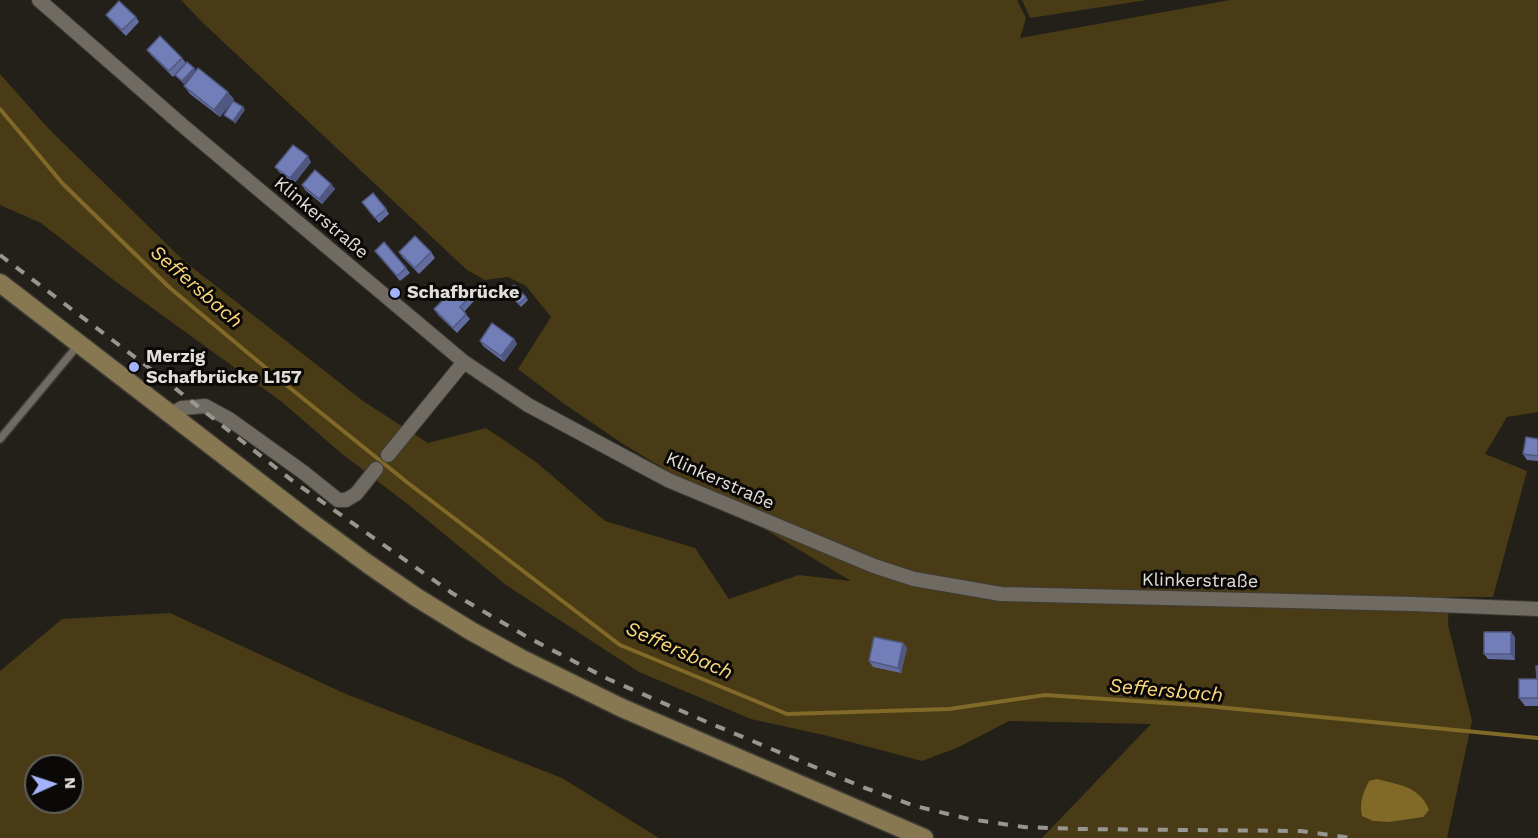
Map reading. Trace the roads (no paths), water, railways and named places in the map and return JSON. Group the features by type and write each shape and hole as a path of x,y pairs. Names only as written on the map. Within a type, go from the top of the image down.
{"main road":[{"path":"0,283 264,487 416,597 520,658 621,708 924,838"}],"street":[{"name":"Klinkerstraße","path":"39,0 182,125 464,362 528,405 668,480 874,566 914,579 1001,594 1538,609"},
{"path":"388,455 464,362"},
{"path":"171,414 182,408 205,406 229,419 338,500 346,500 356,494 376,469"}],"lane":[{"path":"0,439 78,344"}],"waterway":[{"name":"Seffersbach","path":"0,109 63,184 170,288 408,483 620,645 787,714 949,709 1045,695 1196,705 1538,738"}],"railway":[{"path":"0,255 294,482 452,593 529,638 608,679 707,722 865,788 915,806 969,819 1024,827 1301,831 1351,838"}],"place":[{"name":"Schafbrücke","path":"395,293"},
{"name":"Merzig Schafbrücke L157","path":"134,367"}]}
